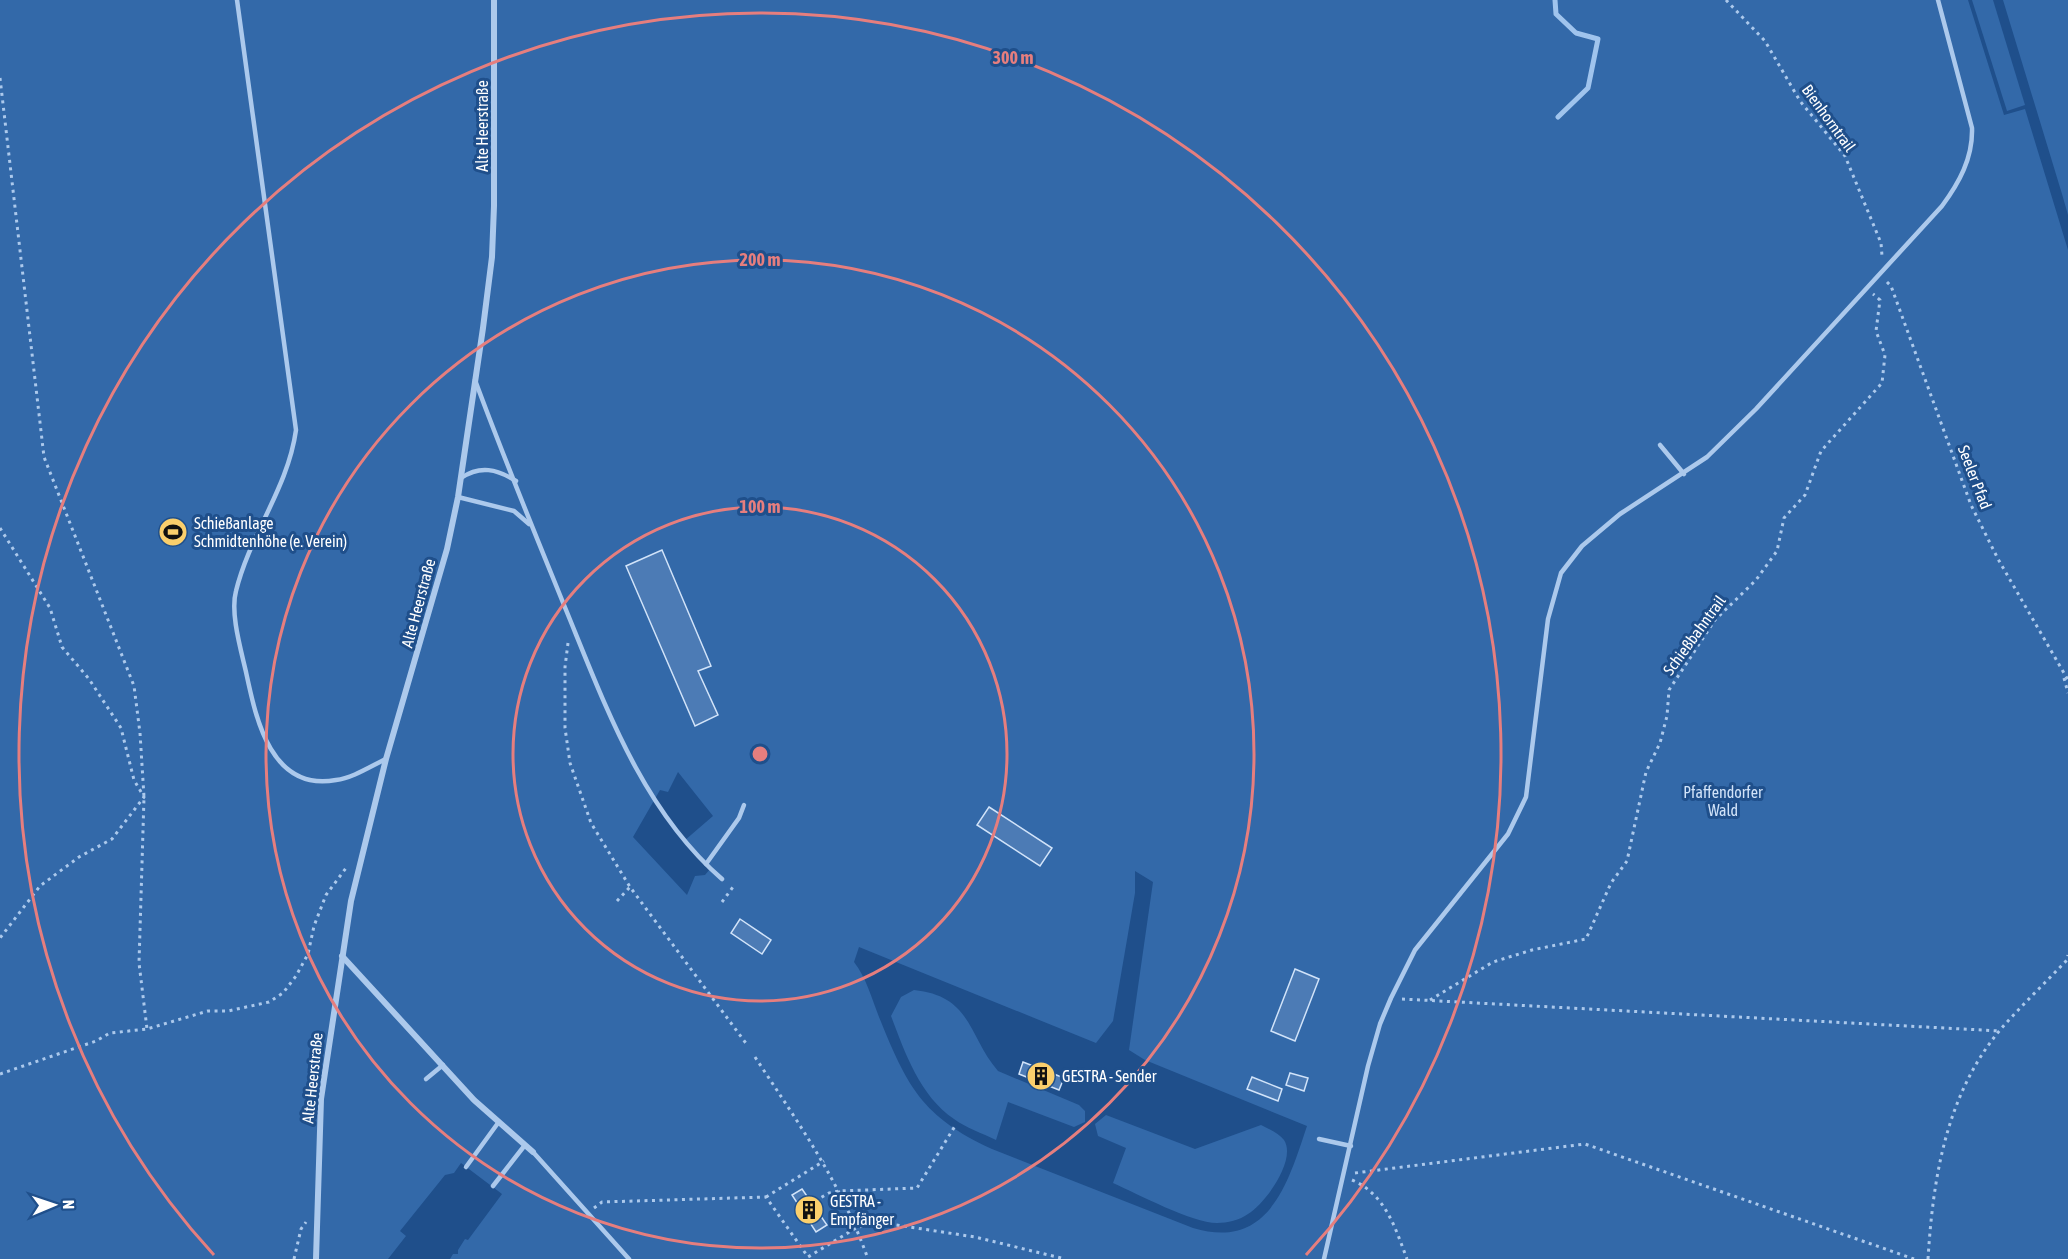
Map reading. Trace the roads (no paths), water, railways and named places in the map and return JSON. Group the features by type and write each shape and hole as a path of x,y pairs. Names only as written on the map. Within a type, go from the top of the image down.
{"street":[{"name":"Alte Heerstraße","path":"316,1259 321,1099 359,859 447,549 458,497 475,380 492,257 494,0"},
{"path":"342,956 498,1124 533,1152"}],"lane":[{"path":"237,0 296,430 286,477 254,537 235,594 243,658 257,722 264,738 283,765 295,774 309,779 337,780 386,759"},
{"path":"1324,1259 1380,1023 1414,950 1508,834 1526,797 1548,619 1561,573 1582,546 1620,514 1707,457 1756,409 1954,189 1970,150 1971,126 1938,0"},
{"path":"475,380 516,481 531,526 628,751 653,801 680,836 722,879"},
{"path":"1660,445 1684,474"},
{"path":"461,478 471,471 485,469 501,472 516,481"},
{"path":"458,497 490,503 514,511 531,526"},
{"path":"706,864 739,818 744,805"},
{"path":"426,1079 443,1065"},
{"path":"466,1167 498,1124"},
{"path":"1319,1139 1351,1146"},
{"path":"493,1186 525,1145"},
{"path":"533,1152 629,1259"}],"waterway":[{"path":"1555,0 1556,14 1576,33 1598,39 1588,88 1558,117"}],"place":[{"name":"Schießanlage Schmidtenhöhe (e. Verein)","path":"173,532"},
{"name":"GESTRA - Sender","path":"1041,1076"},
{"name":"GESTRA - Empfänger","path":"809,1210"}],"park label":[{"name":"Pfaffendorfer Wald","path":"1723,801"}]}
